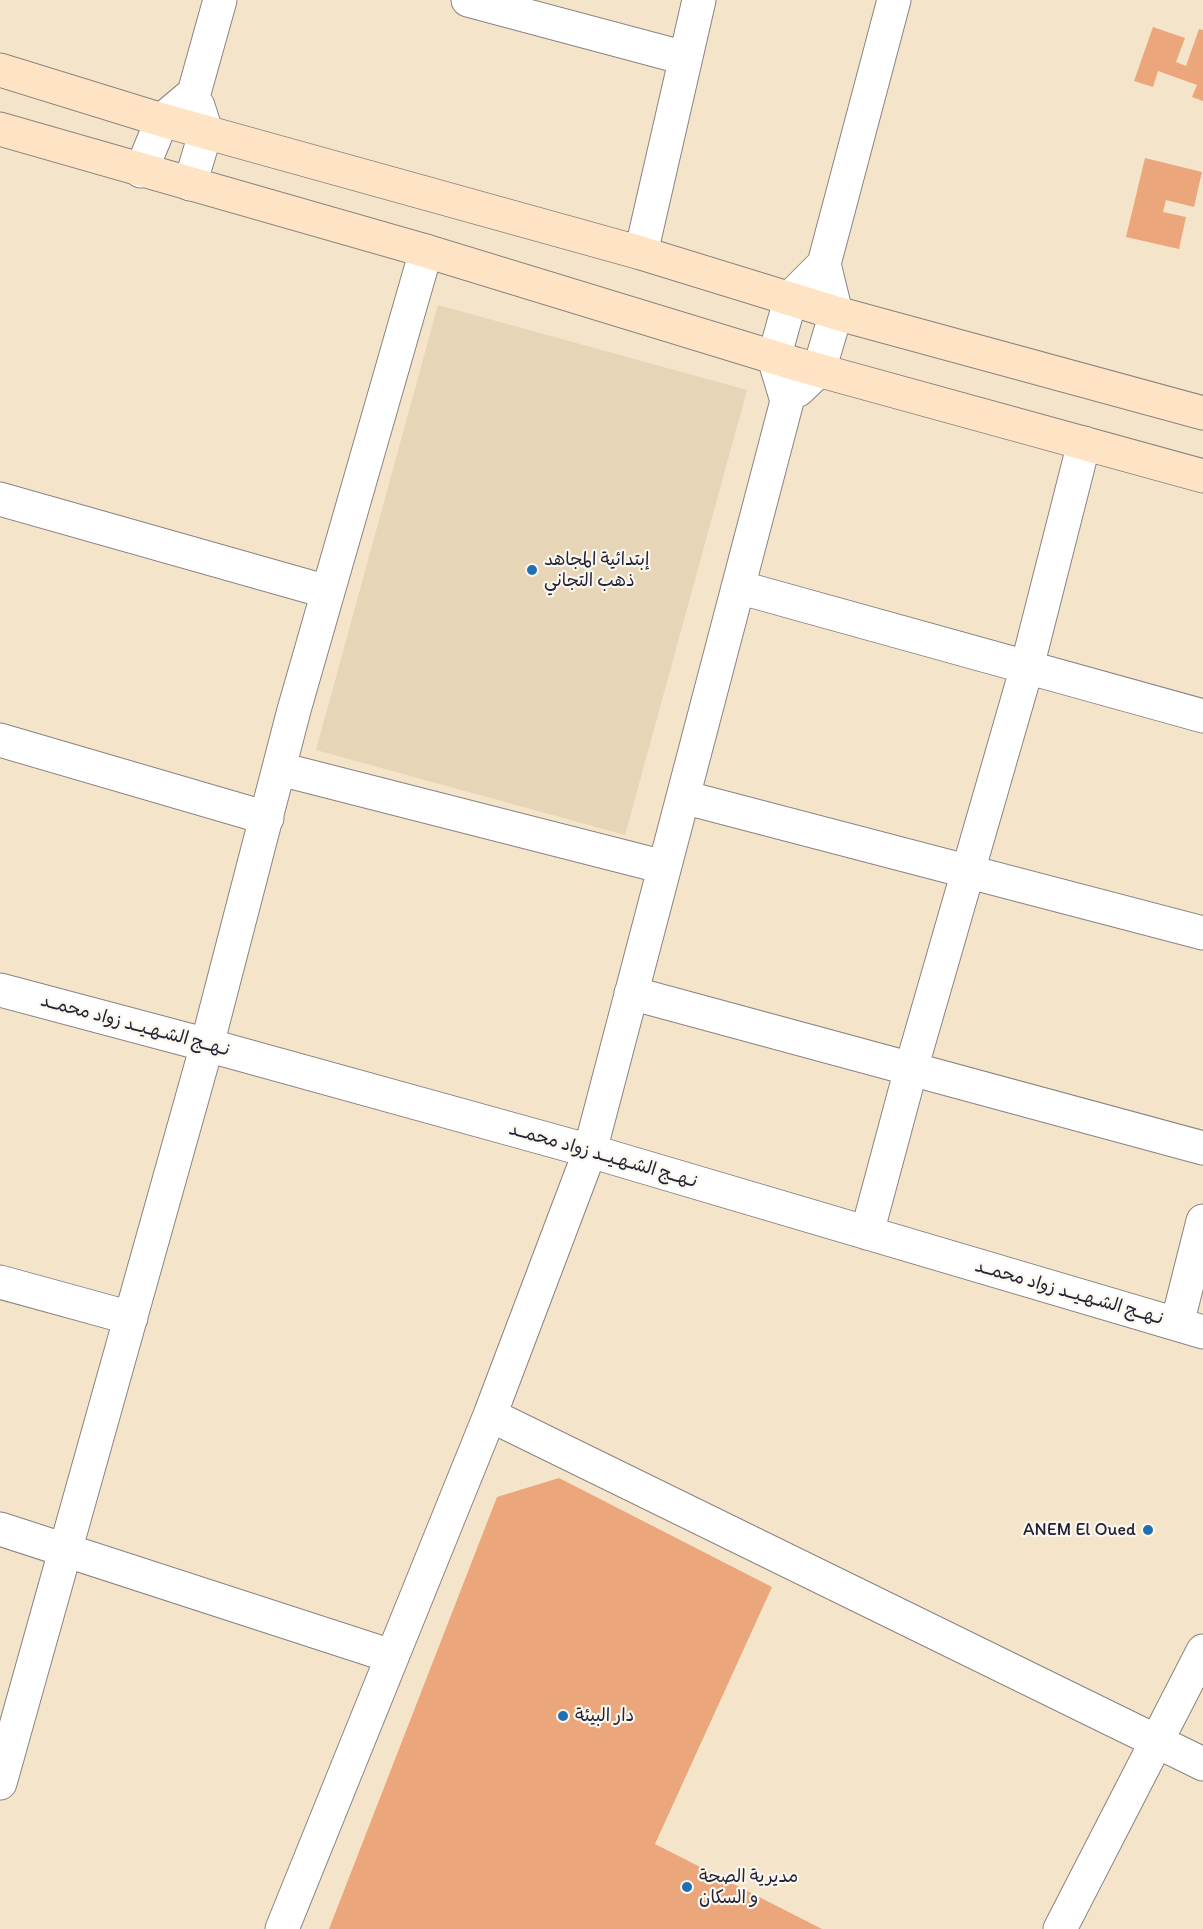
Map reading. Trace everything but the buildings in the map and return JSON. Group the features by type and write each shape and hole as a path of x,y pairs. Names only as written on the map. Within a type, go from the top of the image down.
{"main road":[{"path":"0,70 162,120 791,297 836,313 1203,413"},
{"path":"0,129 426,251 774,358 1203,476"}],"street":[{"path":"190,184 206,131 194,93 220,0"},
{"path":"468,0 685,58"},
{"path":"641,254 699,0"},
{"path":"282,1929 490,1415 590,1151 787,401 819,370 836,313 824,264 894,0"},
{"path":"141,171 162,120 194,93"},
{"path":"3,1763 131,1318 207,1045 328,592 426,251"},
{"path":"787,401 774,358 791,297 824,264"},
{"path":"867,1233 911,1069 1027,667 1084,443"},
{"path":"0,500 328,592"},
{"path":"738,587 1203,716"},
{"path":"0,740 267,818"},
{"path":"280,769 664,867"},
{"path":"683,797 1203,933"},
{"name":"نـهــج الشـهـيــد زواد محمــد","path":"0,990 590,1151 1190,1328"},
{"path":"631,993 1203,1148"},
{"path":"1190,1328 1203,1221"},
{"path":"0,1282 131,1318"},
{"path":"490,1415 1203,1764"},
{"path":"0,1529 391,1656"},
{"path":"1060,1929 1203,1651"}],"shaded area":[{"name":"إبتدائية المجاهد ذهب التجاني","path":"438,305 747,390 625,835 316,750"}],"place":[{"name":"إبتدائية المجاهد ذهب التجاني","path":"532,570"},
{"name":"ANEM El Oued","path":"1148,1530"},
{"name":"دار البيئة","path":"563,1716"},
{"name":"مديرية الصحة و السكان","path":"687,1887"}]}
